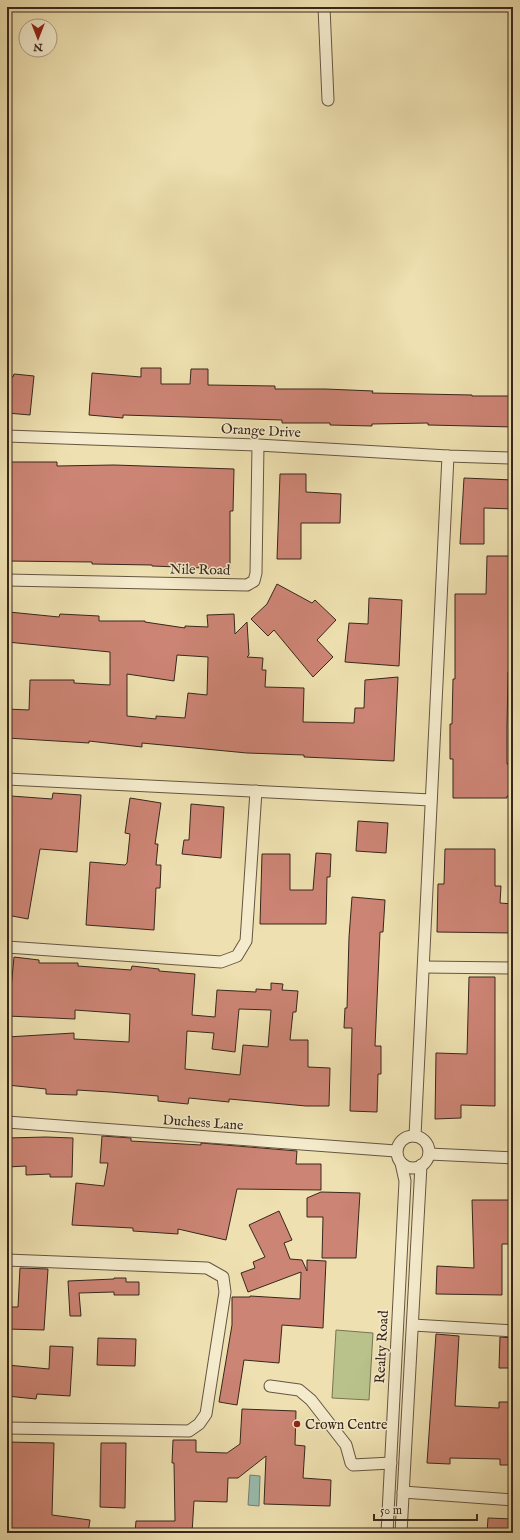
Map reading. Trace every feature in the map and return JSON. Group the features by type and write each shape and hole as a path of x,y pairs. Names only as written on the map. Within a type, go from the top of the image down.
{"street":[{"path":"324,7 328,100"},
{"name":"Orange Drive","path":"7,436 258,445 448,456 513,458"},
{"name":"Nile Road","path":"7,580 246,585 254,581 256,573 258,445"},
{"path":"415,1136 448,456"},
{"path":"7,779 256,790 431,800"},
{"path":"7,948 221,962 237,956 246,941 256,790"},
{"path":"424,967 513,968"},
{"name":"Duchess Lane","path":"7,1122 396,1152"},
{"path":"401,1533 422,1165 429,1154 428,1146 422,1139 415,1136 406,1137 399,1143 396,1152 401,1163 411,1168 422,1165"},
{"path":"429,1154 513,1158"},
{"name":"Realty Road","path":"387,1533 405,1180 401,1163"},
{"path":"7,1260 207,1268 222,1277 225,1292 206,1414 199,1424 189,1431 7,1428"},
{"path":"413,1325 513,1330"},
{"path":"270,1386 299,1390 311,1400 346,1445 351,1463 353,1465 391,1463"},
{"path":"403,1492 513,1500"}],"green space":[{"path":"336,1330 373,1333 369,1400 332,1398"}],"shaded area":[{"path":"250,1475 260,1476 259,1506 248,1505"}],"building":[{"path":"141,368 161,368 161,384 190,384 191,369 208,369 208,385 275,386 275,389 373,391 372,393 513,396 513,427 428,425 428,423 372,424 372,426 330,425 330,423 282,423 282,420 123,415 123,418 89,415 92,373 141,377"},
{"path":"14,374 34,376 30,415 7,413 7,376 13,377"},
{"path":"10,462 57,462 57,466 114,465 234,469 233,511 230,511 230,569 92,564 92,562 7,561 7,517"},
{"path":"280,474 306,474 306,492 341,494 340,523 301,523 301,559 277,559"},
{"path":"464,478 513,480 513,509 484,508 484,544 460,544"},
{"path":"487,556 512,556 510,595 513,595 512,672 508,672 507,764 513,764 513,796 507,796 507,798 453,798 453,759 450,759 450,724 452,724 453,679 455,679 455,594 486,594"},
{"path":"277,584 312,603 315,600 336,620 317,640 333,657 313,677 274,630 268,636 251,619 267,604"},
{"path":"369,598 402,600 399,666 345,662 349,623 368,624"},
{"path":"9,612 59,617 60,614 99,616 99,621 145,621 185,628 185,626 208,627 207,615 234,614 235,634 247,622 249,655 247,657 263,658 262,670 266,670 265,687 304,688 303,722 354,723 355,708 364,708 365,680 398,677 394,761 247,753 142,743 142,747 89,741 89,743 7,738 7,709 29,710 30,680 74,680 74,683 110,685 110,652 7,642","holes":["177,655 208,657 207,695 188,693 185,718 156,716 156,719 127,716 127,674 174,681"]},
{"path":"53,793 81,795 77,852 40,849 28,919 7,915 7,846 11,796 52,799"},
{"path":"130,798 161,803 155,844 158,844 156,865 161,865 160,888 156,888 154,930 86,925 90,862 125,865 127,863 130,834 125,833"},
{"path":"191,804 224,807 221,858 182,854 184,840 189,840"},
{"path":"358,821 388,823 386,853 356,851"},
{"path":"445,849 495,849 495,886 501,886 500,903 513,904 513,933 437,932 438,884 444,884"},
{"path":"316,853 331,854 330,877 327,877 326,924 260,924 262,854 290,854 290,890 313,890"},
{"path":"352,897 385,900 383,932 380,932 375,1046 381,1046 381,1074 378,1074 377,1112 350,1111 352,1028 344,1028 345,1008 347,1008"},
{"path":"14,957 39,960 39,963 78,963 78,966 131,970 132,966 159,969 159,971 195,974 192,1015 215,1017 217,990 256,992 256,989 271,990 271,983 283,984 282,990 298,991 296,1012 293,1012 290,1040 308,1040 308,1067 330,1068 329,1106 306,1106 229,1099 229,1102 189,1098 188,1104 158,1101 158,1096 110,1092 77,1090 77,1095 46,1094 46,1089 7,1085 7,1037 74,1033 74,1039 129,1042 130,1014 75,1010 75,1019 7,1016 8,989 11,989","holes":["239,1009 271,1010 268,1047 243,1045 240,1075 185,1069 187,1031 214,1033 212,1049 235,1052"]},
{"path":"469,977 495,977 495,1106 461,1105 461,1118 435,1119 436,1053 467,1054"},
{"path":"102,1136 131,1138 131,1141 201,1145 201,1143 297,1151 296,1164 321,1164 321,1190 237,1189 226,1240 178,1229 178,1234 133,1231 133,1228 72,1225 76,1183 104,1186 108,1163 100,1163"},
{"path":"7,1138 73,1138 72,1177 50,1177 50,1174 26,1175 26,1166 7,1167"},
{"path":"321,1192 360,1193 356,1258 322,1258 323,1217 307,1217 307,1198"},
{"path":"472,1200 513,1200 513,1229 509,1229 509,1244 502,1244 502,1295 436,1294 437,1266 474,1268"},
{"path":"279,1211 292,1240 284,1243 290,1259 302,1260 307,1271 307,1260 326,1261 323,1328 282,1325 279,1363 244,1360 237,1405 219,1402 232,1325 232,1297 250,1296 300,1299 301,1272 248,1292 241,1273 255,1268 253,1262 265,1257 249,1225"},
{"path":"20,1268 48,1269 44,1330 7,1329 7,1307 18,1307"},
{"path":"126,1278 126,1282 139,1282 139,1295 114,1295 114,1292 79,1293 81,1316 70,1316 68,1281"},
{"path":"436,1334 459,1336 455,1406 499,1408 499,1402 513,1402 513,1465 500,1465 500,1459 450,1458 450,1464 427,1463"},
{"path":"500,1337 513,1338 513,1368 499,1368"},
{"path":"98,1338 136,1339 135,1366 97,1365"},
{"path":"50,1346 73,1347 70,1396 37,1394 36,1399 7,1396 7,1365 49,1369"},
{"path":"242,1409 296,1411 295,1445 305,1446 303,1478 331,1480 330,1506 264,1504 266,1456 238,1478 228,1478 227,1502 194,1501 192,1533 135,1533 136,1521 175,1521 174,1463 172,1463 173,1440 196,1440 196,1452 227,1453 240,1444"},
{"path":"7,1442 54,1443 52,1515 90,1520 88,1533 7,1533"},
{"path":"101,1443 126,1443 125,1508 100,1507"},
{"path":"488,1518 513,1519 513,1533 487,1533"}],"place":[{"name":"Crown Centre","path":"297,1424"}]}
